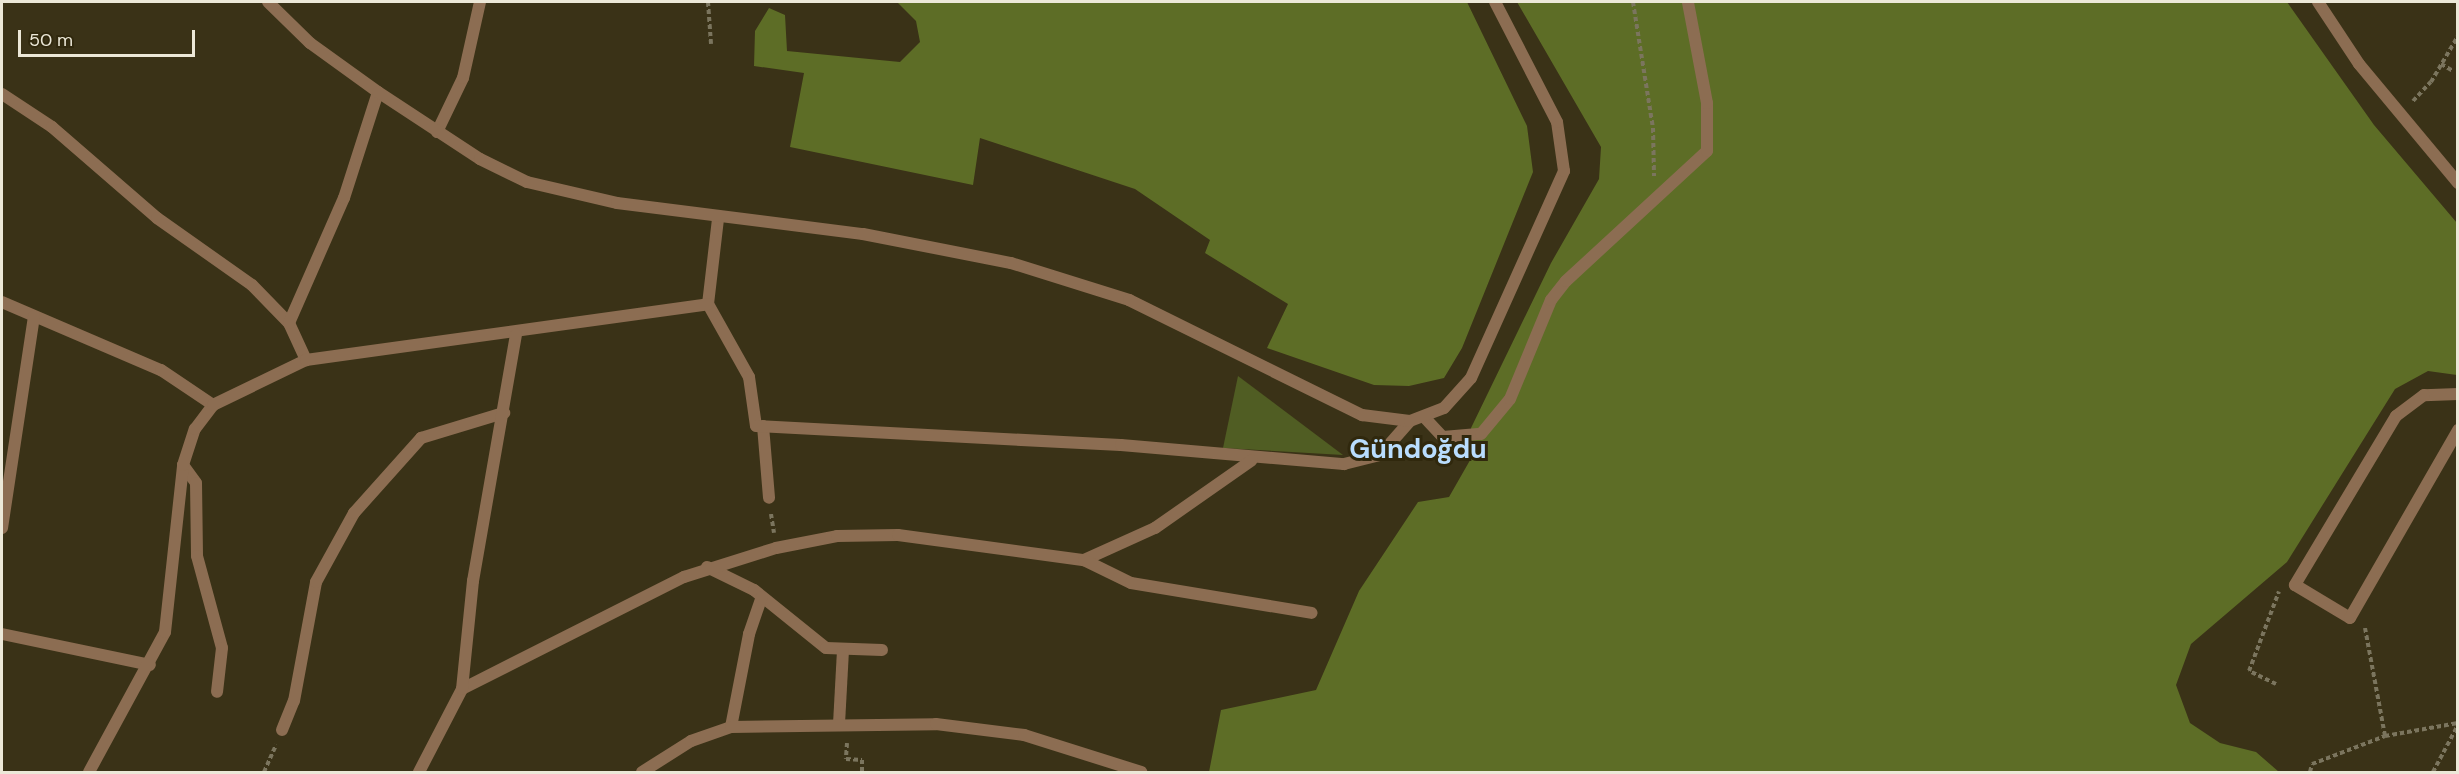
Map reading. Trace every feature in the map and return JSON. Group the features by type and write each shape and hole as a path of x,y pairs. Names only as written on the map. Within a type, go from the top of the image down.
{"street":[{"path":"268,2 310,43 437,132 505,172 552,190 718,219 863,234 1021,266 1129,300 1362,415 1410,422 1425,418 1459,396 1471,378 1564,171 1557,122 1495,2"},
{"path":"437,132 463,78 480,2"},
{"path":"1425,418 1443,437 1481,434 1510,399 1551,300 1699,162 1711,138 1688,2"},
{"path":"2318,2 2398,113 2457,183"},
{"path":"289,323 344,198 378,92"},
{"path":"2,94 51,127 157,218 252,285 289,323 306,360"},
{"path":"718,219 708,304 742,360 756,426 1121,445 1252,460 1369,460 1392,447 1410,422"},
{"path":"2,302 160,370 213,405"},
{"path":"89,772 150,665 169,613 183,465 195,429 213,405 306,360 516,334 708,304"},
{"path":"2,528 34,316"},
{"path":"419,772 462,689 473,581 516,334"},
{"path":"2457,394 2424,395 2396,416 2295,585 2350,618 2457,430"},
{"path":"282,730 296,691 316,582 354,513 421,438 504,412"},
{"path":"763,426 769,498"},
{"path":"1084,560 1155,528 1252,460"},
{"path":"183,465 196,483 197,556 222,648 217,692"},
{"path":"462,689 707,567 776,548 837,536 898,535 1084,560 1131,583 1312,613"},
{"path":"707,567 762,597 808,639 843,651 882,650"},
{"path":"731,727 748,634 762,597"},
{"path":"2,634 150,665"},
{"path":"839,724 843,651"},
{"path":"642,772 691,741 731,727 839,724 974,727 1024,735 1141,772"}],"path":[{"path":"708,2 711,44"},
{"path":"1633,2 1653,128 1651,206"},
{"path":"2398,113 2425,90 2457,36"},
{"path":"2441,64 2453,71"},
{"path":"769,498 776,548"},
{"path":"2276,684 2249,671 2278,592 2295,585"},
{"path":"2350,618 2365,627 2366,657 2385,736"},
{"path":"2310,772 2312,764 2385,736 2457,724"},
{"path":"2433,772 2457,724"},
{"path":"264,772 282,730"},
{"path":"846,759 862,760 862,772"}],"green space":[{"path":"897,2 1467,2 1527,126 1533,172 1462,348 1444,378 1409,386 1374,385 1267,348 1288,304 1205,253 1210,240 1135,189 980,138 973,185 790,147 804,73 754,66 755,31 769,8 785,15 787,51 900,62 920,42 916,21"},
{"path":"1517,2 2287,2 2374,125 2457,223 2457,375 2428,371 2395,389 2287,562 2191,644 2176,685 2190,723 2220,743 2256,752 2279,772 1209,772 1221,710 1316,690 1359,591 1418,502 1449,497 1473,455 1471,428 1551,263 1599,179 1601,147"},
{"path":"1238,376 1343,455 1223,448"}],"district":[{"name":"Gündoğdu","path":"1418,449"}]}
